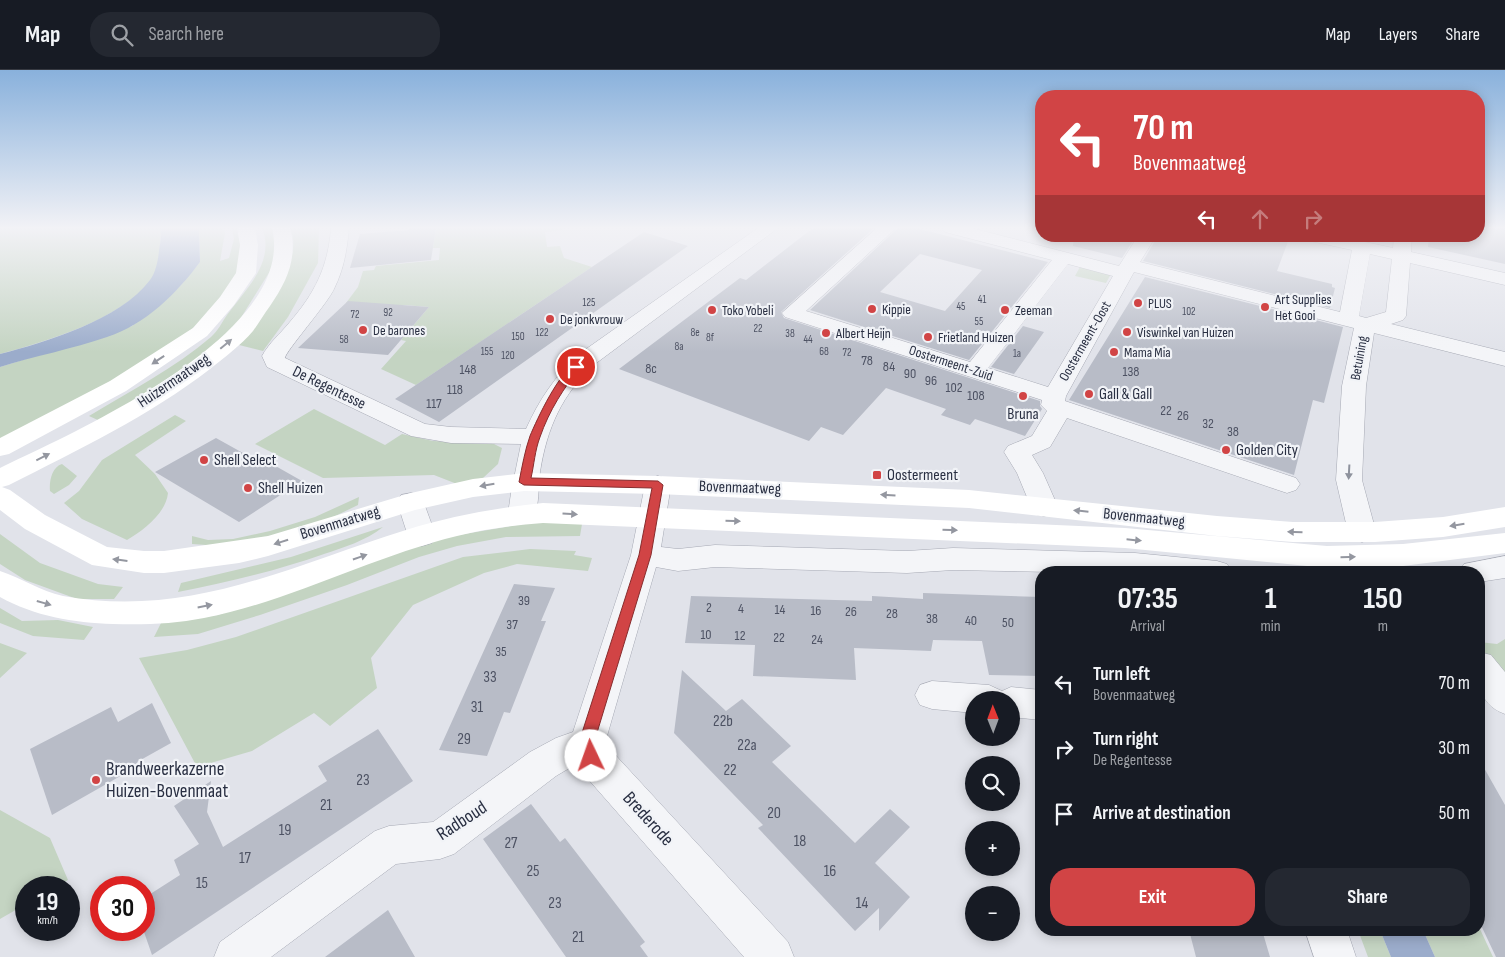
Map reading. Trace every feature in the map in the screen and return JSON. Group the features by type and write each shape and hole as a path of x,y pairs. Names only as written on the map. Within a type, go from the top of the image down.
{"street":[{"name":"Huizermaatweg","path":"0,448 118,386 200,332 227,301 246,273 246,269"},
{"name":"Huizermaatweg","path":"0,479 136,407 181,378 244,328 271,290 282,269"},
{"name":"De Regentesse","path":"332,269 324,290 295,330 276,350 273,356 275,362 420,431 451,435 535,437"},
{"path":"522,514 524,482 535,437 555,396 572,370 711,269"},
{"name":"Oostermeent-Zuid","path":"840,269 792,312 975,370 1054,405 1288,484"},
{"path":"975,370 1054,269"},
{"name":"Oostermeent-Oost","path":"1044,507 1030,474 1017,452 1041,441 1054,405 1126,269"},
{"path":"1128,269 1505,358"},
{"path":"1357,323 1361,269"},
{"name":"Betuining","path":"1362,532 1348,480 1357,323 1396,316 1400,269"},
{"path":"1475,269 1505,279"},
{"name":"Bovenmaatweg","path":"0,496 35,522 102,557 122,561 144,562 202,558 268,546 411,502 473,488 524,482 658,485 969,499 1253,529 1362,532 1443,527 1505,517"},
{"path":"588,745 591,728 645,555 658,485"},
{"path":"411,502 422,536"},
{"name":"Bovenmaatweg","path":"0,582 23,596 39,602 74,610 132,613 183,610 241,597 422,536 490,518 522,514 565,514 1125,538 1327,557 1403,555 1505,543"},
{"path":"645,555 678,560 715,556 907,562 953,559 1135,564 1148,566"},
{"path":"1485,570 1505,567"},
{"path":"1485,672 1505,699"},
{"path":"932,695 965,698"},
{"path":"1020,703 1035,704"},
{"name":"Radboud","path":"235,957 389,845 440,840 543,764 569,748 588,745"},
{"name":"Brederode","path":"588,745 591,756 774,957"},
{"path":"1328,936 1336,957"}],"green space":[{"path":"0,269 156,269 151,280 138,294 102,317 60,336 0,354"},
{"path":"194,269 238,269 237,274 209,314 176,343 119,377 0,439 0,367 132,326 154,310 180,286"},
{"path":"259,269 271,269 237,324 183,372 100,421 89,416 167,369 213,335"},
{"path":"287,269 314,269 288,317 263,351 239,345 268,306"},
{"path":"588,269 416,385 381,369 406,341 401,340 429,307 404,305 400,308 346,303 358,287 363,271"},
{"path":"1079,269 1100,269 1112,272 1106,283 1075,276"},
{"path":"314,409 385,445 402,434 433,441 492,443 502,448 498,464 483,478 457,484 434,475 323,478 255,444"},
{"path":"175,415 186,421 135,455 155,474 168,493 159,514 147,526 127,540 82,519 64,503 79,491 102,460"},
{"path":"62,464 77,476 69,485 54,494 50,491 51,479 56,468"},
{"path":"359,497 358,505 327,520 236,547 192,544 192,536 208,540 233,539 270,531 315,517"},
{"path":"535,522 582,524 580,536 506,537 457,546 419,557 347,585 260,615 198,634 154,637 161,623 218,615 259,599 435,539"},
{"path":"383,527 355,543 288,566 178,592 181,583 291,557"},
{"path":"0,534 40,563 98,584 123,587 114,599 77,599 25,580 0,564"},
{"path":"530,549 576,551 574,555 592,558 588,571 517,564 484,573 413,605 371,658 377,688 330,726 314,713 252,751 197,767 139,658 187,650 236,637 463,557"},
{"path":"0,608 22,621 58,620 93,627 84,640 33,636 0,623"},
{"path":"1505,639 1505,686 1485,662 1485,643 1497,644"},
{"path":"0,643 27,653 0,678"},
{"path":"0,810 50,838 66,876 15,876 15,910 0,919"},
{"path":"1360,936 1382,936 1391,957 1368,957"},
{"path":"1426,936 1483,936 1493,957 1435,957"}],"water":[{"path":"194,269 159,307 121,332 0,367 0,354 81,328 120,307 137,294 150,280 155,270"},
{"path":"1382,936 1426,936 1435,957 1391,957"}],"building":[{"name":"De jonkvrouw","path":"588,269 655,269 439,422 395,399"},
{"path":"760,269 828,269 781,312 784,318 1040,401 1042,409 1025,436 975,419 970,425 941,415 946,409 886,388 843,435 821,427 809,441 619,369 740,278 746,280"},
{"path":"854,269 904,269 880,292 945,311 982,270 980,269 1042,269 969,360 810,310"},
{"path":"1176,269 1278,269 1277,271 1332,284 1332,287 1335,288 1330,308"},
{"path":"1145,277 1343,327 1324,403 1313,400 1294,475 1069,400"},
{"name":"De barones","path":"348,301 429,307 388,355 298,348"},
{"path":"1023,326 1044,332 1014,374 991,367"},
{"path":"216,438 268,467 272,464 302,481 239,522 155,472"},
{"path":"514,584 555,588 541,621 546,621 510,713 504,712 487,756 439,750"},
{"path":"923,593 1035,597 1035,676 989,675 982,641 933,640 931,651 854,648 856,680 753,676 755,645 685,643 691,596 872,601 872,596 923,599"},
{"path":"682,670 726,711 742,699 791,746 772,762 855,843 890,809 910,827 875,863 910,897 879,931 879,908 855,931 758,828 763,825 674,733"},
{"path":"152,703 171,743 137,762 138,766 52,815 30,749 111,707 118,722"},
{"path":"378,729 413,781 152,955 147,941 155,941 155,891 180,875 174,860 199,844 174,806 211,781 207,812 223,847 327,781 318,766"},
{"path":"1485,770 1505,805 1505,957 1496,957 1485,934"},
{"path":"531,804 560,842 565,838 645,942 640,946 648,957 566,957 483,839"},
{"path":"388,910 415,957 325,957"},
{"path":"1191,936 1264,936 1270,957 1196,957"}],"place":[{"name":"PLUS","path":"1138,303"},
{"name":"Art Supplies Het Gooi","path":"1265,307"},
{"name":"Kippie","path":"872,309"},
{"name":"Toko Yobeli","path":"712,310"},
{"name":"Zeeman","path":"1005,310"},
{"name":"De jonkvrouw","path":"550,319"},
{"name":"De barones","path":"363,330"},
{"name":"Viswinkel van Huizen","path":"1127,332"},
{"name":"Albert Heijn","path":"826,333"},
{"name":"Frietland Huizen","path":"928,337"},
{"name":"Mama Mia","path":"1114,352"},
{"name":"Gall & Gall","path":"1089,394"},
{"name":"Bruna","path":"1023,396"},
{"name":"Golden City","path":"1226,450"},
{"name":"Shell Select","path":"204,460"},
{"name":"Oostermeent","path":"877,475"},
{"name":"Shell Huizen","path":"248,488"},
{"name":"Brandweerkazerne Huizen-Bovenmaat","path":"96,780"}],"route":[{"path":"576,367 568,375 555,396 535,437 524,482 658,485 645,555 589,736 588,745 591,756"}]}
